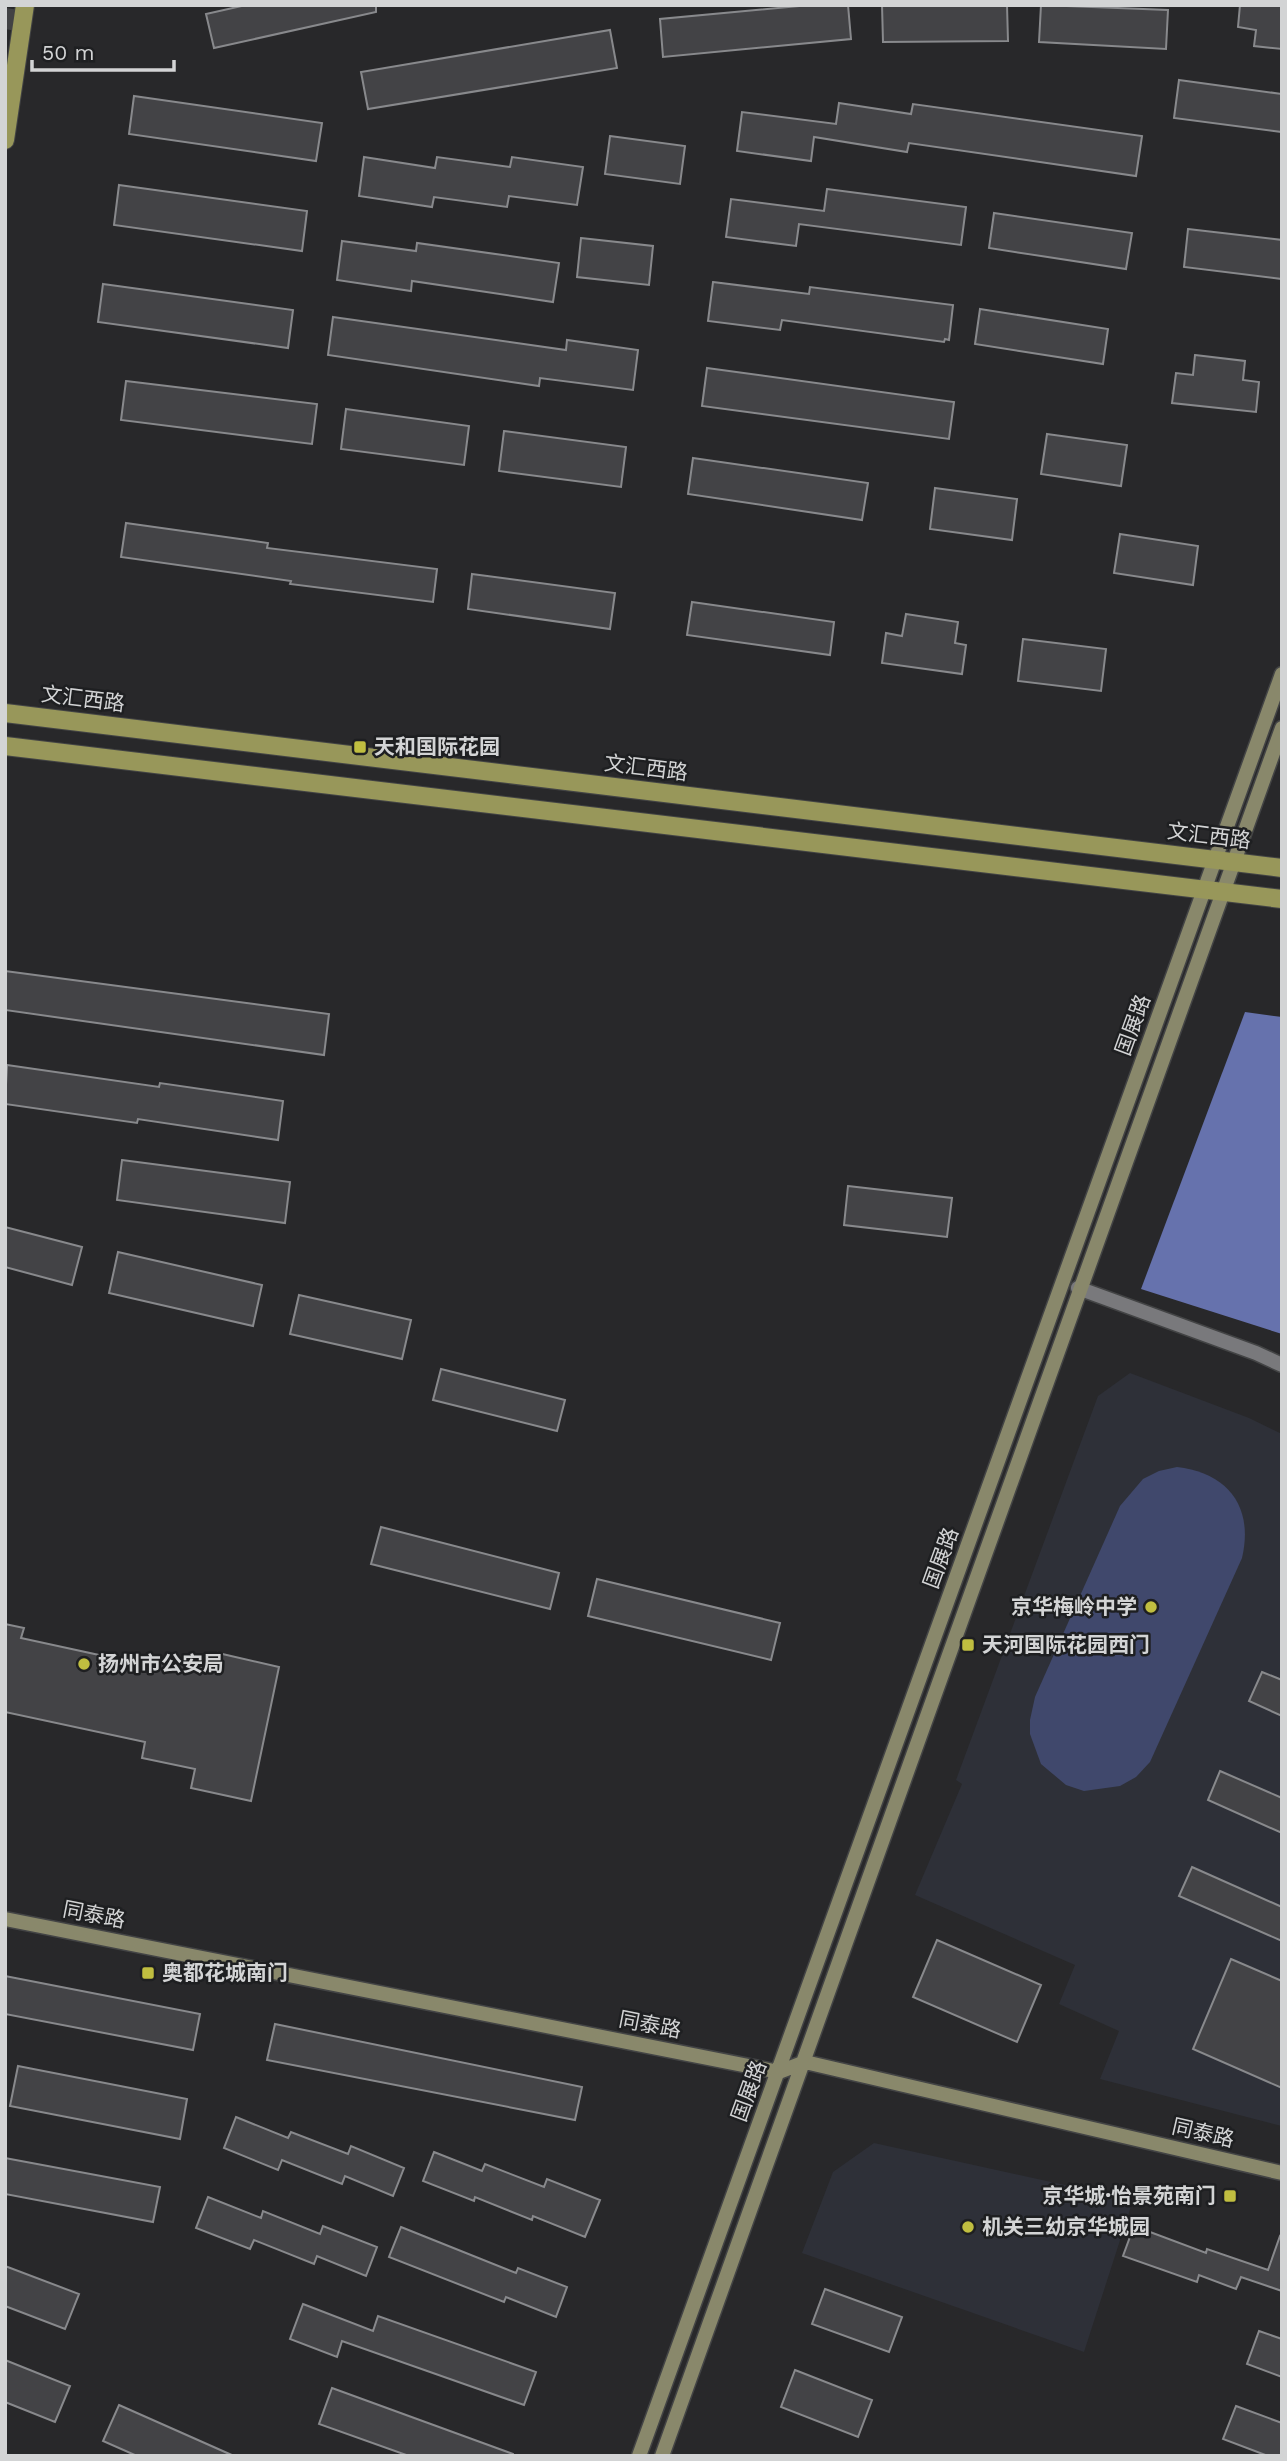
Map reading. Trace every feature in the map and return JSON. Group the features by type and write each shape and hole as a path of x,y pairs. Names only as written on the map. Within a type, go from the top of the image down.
{"main road":[{"path":"5,140 25,5"},
{"name":"文汇西路","path":"5,713 1282,868"},
{"path":"5,746 1282,899"}],"street":[{"name":"国展路","path":"662,2456 805,2062 1078,1288 1223,891 1224,860 1282,674"},
{"name":"国展路","path":"639,2456 1205,888 1224,860 1282,728"},
{"path":"1078,1288 1282,1365"},
{"name":"同泰路","path":"5,1919 779,2072"},
{"name":"同泰路","path":"805,2062 1282,2173"},
{"path":"779,2072 805,2062"}],"shaded area":[{"path":"1245,1012 1282,1017 1282,1334 1141,1289"},
{"name":"京华梅岭中学","path":"1130,1373 1249,1418 1282,1434 1282,2126 1100,2079 1119,2031 1059,2004 1075,1965 915,1895 962,1784 956,1780 1098,1396"},
{"path":"1177,1467 1210,1477 1223,1485 1233,1496 1244,1523 1242,1558 1150,1762 1136,1777 1120,1786 1084,1791 1066,1785 1041,1764 1030,1734 1035,1697 1120,1506 1143,1479 1159,1471"},
{"name":"机关三幼京华城园","path":"874,2143 1133,2200 1084,2352 802,2253 833,2172"}],"building":[{"path":"246,5 376,5 376,12 214,48 206,14"},
{"path":"810,5 848,5 851,39 663,57 660,19"},
{"path":"882,5 1007,5 1008,41 883,42"},
{"path":"1041,5 1168,10 1166,49 1039,42"},
{"path":"1240,5 1282,5 1282,49 1254,46 1256,30 1238,27"},
{"path":"610,30 617,68 368,109 361,72"},
{"path":"1179,80 1282,94 1282,132 1174,118"},
{"path":"134,96 322,123 316,161 129,134"},
{"path":"839,103 911,114 913,104 1142,136 1136,176 909,143 907,152 814,137 811,161 737,151 742,112 836,124"},
{"path":"610,136 685,146 680,184 605,174"},
{"path":"364,157 435,168 437,157 510,167 512,157 583,167 577,205 509,196 507,207 434,197 432,207 359,196"},
{"path":"119,185 307,211 302,251 114,225"},
{"path":"827,189 966,207 961,245 799,224 796,246 726,237 731,199 824,211"},
{"path":"994,213 1132,233 1126,269 989,248"},
{"path":"1188,229 1282,240 1282,279 1184,267"},
{"path":"581,238 653,246 649,285 577,277"},
{"path":"342,241 416,251 417,243 559,263 553,302 412,281 411,291 337,280"},
{"path":"713,282 809,294 810,287 953,305 949,340 945,339 944,342 782,320 780,330 708,321"},
{"path":"103,284 293,310 288,348 98,322"},
{"path":"980,309 1108,329 1103,364 975,344"},
{"path":"333,317 566,350 567,340 638,350 633,390 540,378 539,386 328,355"},
{"path":"1195,355 1245,361 1243,380 1259,382 1256,412 1172,403 1176,373 1193,375"},
{"path":"707,368 954,402 949,439 702,406"},
{"path":"126,381 317,404 312,444 121,420"},
{"path":"346,409 469,426 464,465 341,449"},
{"path":"504,431 626,447 621,487 499,471"},
{"path":"1047,434 1127,445 1121,486 1041,474"},
{"path":"693,458 868,483 862,520 688,494"},
{"path":"935,488 1017,499 1012,540 930,529"},
{"path":"126,523 268,543 267,548 437,569 433,602 290,584 291,581 121,557"},
{"path":"1120,534 1198,546 1193,585 1114,573"},
{"path":"472,574 615,593 610,629 468,609"},
{"path":"692,602 834,622 830,655 687,635"},
{"path":"906,614 958,622 955,643 966,645 962,674 882,663 886,633 902,636"},
{"path":"1023,639 1106,649 1101,691 1018,681"},
{"path":"5,971 329,1014 324,1055 5,1010"},
{"path":"7,1065 159,1087 160,1083 283,1101 278,1140 138,1119 137,1123 5,1104"},
{"path":"122,1160 290,1182 285,1223 117,1200"},
{"path":"848,1186 952,1198 947,1237 844,1225"},
{"path":"5,1227 82,1247 72,1285 5,1267"},
{"path":"118,1252 262,1285 253,1326 109,1293"},
{"path":"299,1295 411,1320 402,1359 290,1334"},
{"path":"441,1369 565,1400 557,1431 433,1400"},
{"path":"381,1527 559,1573 550,1609 371,1564"},
{"path":"597,1579 780,1623 771,1660 588,1616"},
{"path":"5,1624 24,1628 21,1638 159,1668 161,1660 214,1671 218,1653 279,1667 251,1801 191,1788 195,1769 142,1758 145,1742 5,1712"},
{"path":"1262,1672 1282,1680 1282,1716 1249,1701"},
{"path":"1220,1771 1282,1798 1282,1833 1208,1800"},
{"path":"1192,1867 1282,1907 1282,1941 1179,1896"},
{"path":"937,1940 1041,1985 1017,2042 913,1997"},
{"path":"1231,1959 1282,1981 1282,2088 1193,2049"},
{"path":"5,1976 200,2014 193,2050 5,2014"},
{"path":"275,2024 582,2087 575,2120 267,2060"},
{"path":"18,2066 187,2099 180,2139 10,2106"},
{"path":"236,2117 288,2138 291,2132 348,2154 351,2146 404,2168 393,2196 345,2176 342,2184 282,2160 278,2170 224,2148"},
{"path":"434,2152 482,2171 485,2164 544,2187 547,2179 600,2200 585,2237 533,2216 532,2220 475,2197 474,2201 423,2181"},
{"path":"5,2158 160,2187 153,2222 5,2194"},
{"path":"208,2197 261,2218 263,2211 320,2234 323,2226 377,2247 366,2276 317,2256 314,2264 254,2240 250,2249 196,2228"},
{"path":"1134,2226 1206,2253 1207,2249 1268,2270 1280,2236 1282,2291 1241,2277 1236,2289 1199,2275 1197,2282 1123,2256"},
{"path":"401,2227 516,2273 518,2268 567,2287 556,2317 506,2297 504,2302 389,2257"},
{"path":"5,2266 79,2294 65,2329 5,2306"},
{"path":"825,2289 902,2317 889,2352 812,2324"},
{"path":"303,2304 373,2331 378,2316 536,2372 524,2405 342,2341 337,2357 290,2339"},
{"path":"1259,2331 1282,2339 1282,2377 1247,2364"},
{"path":"5,2360 70,2386 55,2422 5,2402"},
{"path":"795,2370 872,2400 858,2437 781,2407"},
{"path":"332,2388 513,2456 409,2456 319,2424"},
{"path":"119,2405 234,2456 137,2456 103,2441"},
{"path":"1236,2406 1282,2423 1282,2456 1268,2456 1223,2439"}],"tunnel":[{"path":"5,29 9,5"}],"place":[{"name":"天和国际花园","path":"360,747"},
{"name":"京华梅岭中学","path":"1151,1607"},
{"name":"天河国际花园西门","path":"968,1645"},
{"name":"扬州市公安局","path":"84,1664"},
{"name":"奥都花城南门","path":"148,1973"},
{"name":"京华城·怡景苑南门","path":"1230,2196"},
{"name":"机关三幼京华城园","path":"968,2227"}]}
